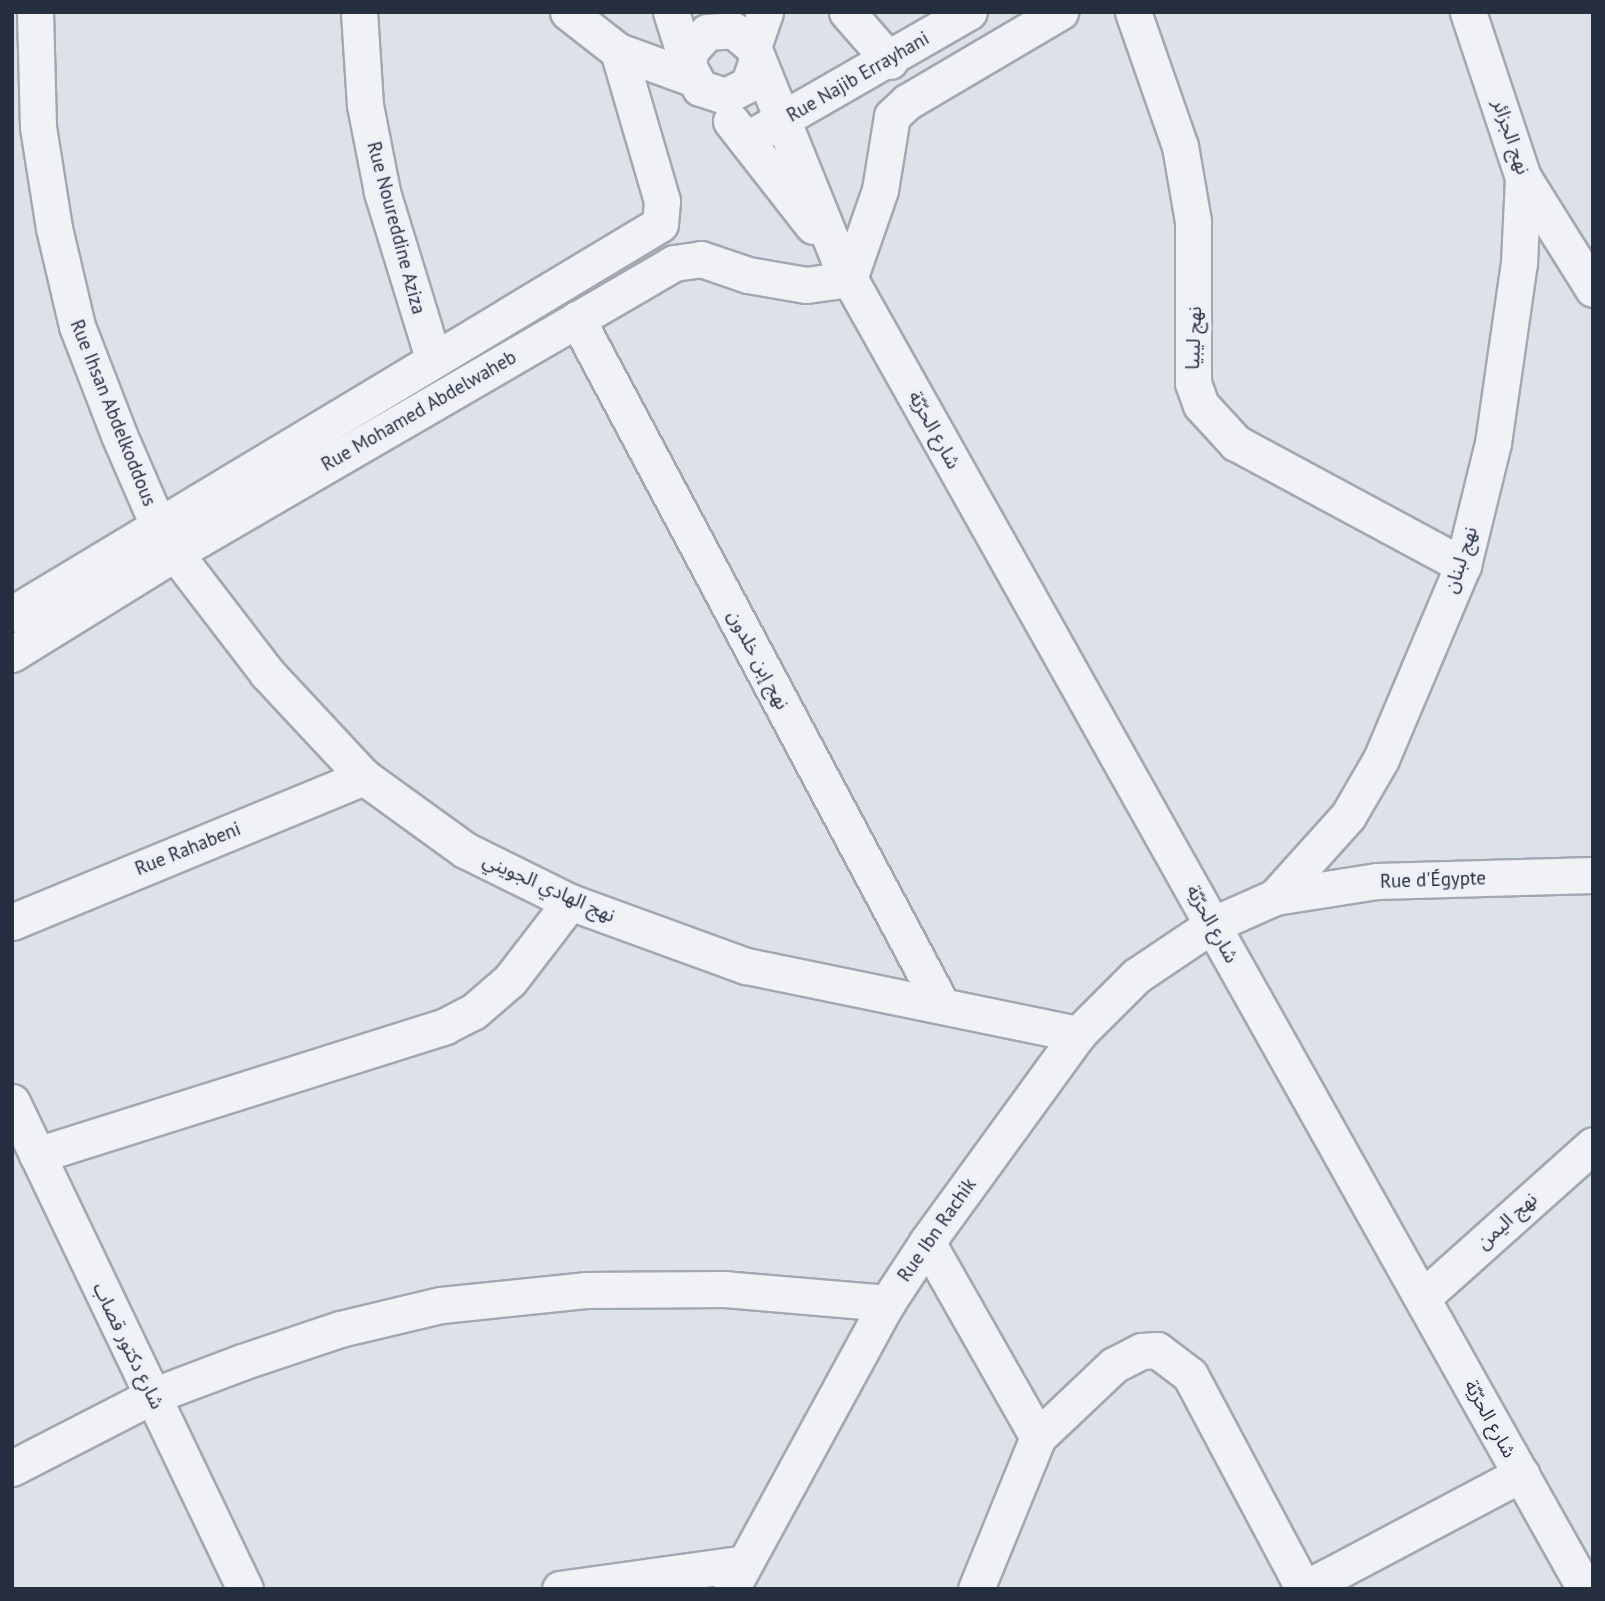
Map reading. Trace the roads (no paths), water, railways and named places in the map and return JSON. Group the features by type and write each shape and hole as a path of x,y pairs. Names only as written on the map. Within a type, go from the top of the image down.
{"street":[{"name":"Rue Ihsan Abdelkoddous","path":"35,12 38,127 54,228 77,326 157,523 175,553"},
{"name":"Rue Noureddine Aziza","path":"359,12 365,105 382,192 432,358"},
{"path":"568,12 618,51 694,77 725,96 738,93 755,73 749,33"},
{"path":"671,12 694,77 746,140 844,270"},
{"path":"847,12 890,61"},
{"name":"Rue Najib Errayhani","path":"746,140 890,61 969,12"},
{"path":"844,270 880,190 892,116 907,102 1060,12"},
{"name":"نهج ليبيا","path":"1133,12 1180,146 1193,221 1193,383 1202,405 1237,443 1463,565"},
{"name":"نهج الجزائر","path":"1468,12 1523,177 1593,289"},
{"path":"694,77 690,51 707,32 733,30 749,33"},
{"path":"749,33 844,270"},
{"path":"12,614 157,523 660,224 662,201 618,51"},
{"name":"نهج لبنان","path":"1275,897 1348,816 1381,759 1463,565 1493,443 1503,379 1520,262 1523,177"},
{"name":"Rue Mohamed Abdelwaheb","path":"12,654 175,553 685,259 701,259 748,275 806,285 844,270"},
{"name":"شارع الحرّيّة","path":"844,270 1585,1589"},
{"name":"نهج إبن خلدون","path":"577,319 940,1002"},
{"name":"نهج الهادي الجويني","path":"175,553 267,673 364,777 465,850 570,902 746,966 940,1002 1078,1034"},
{"name":"Rue Rahabeni","path":"12,922 364,777"},
{"name":"Rue d'Égypte","path":"1275,897 1377,881 1593,875"},
{"name":"Rue Ibn Rachik","path":"736,1577 887,1303 927,1242 1078,1034 1136,976 1212,925 1275,897"},
{"path":"37,1155 445,1026 473,1012 510,980 570,902"},
{"name":"شارع دكتور قصاب","path":"12,1102 245,1589"},
{"name":"نهج اليمن","path":"1422,1298 1593,1145"},
{"path":"927,1242 1038,1437"},
{"path":"12,1468 152,1396 340,1329 511,1295 724,1289 887,1303"},
{"path":"976,1589 1038,1437 1114,1365 1142,1351 1157,1350 1190,1375 1304,1589 1521,1474"},
{"path":"560,1589 736,1577"}]}
